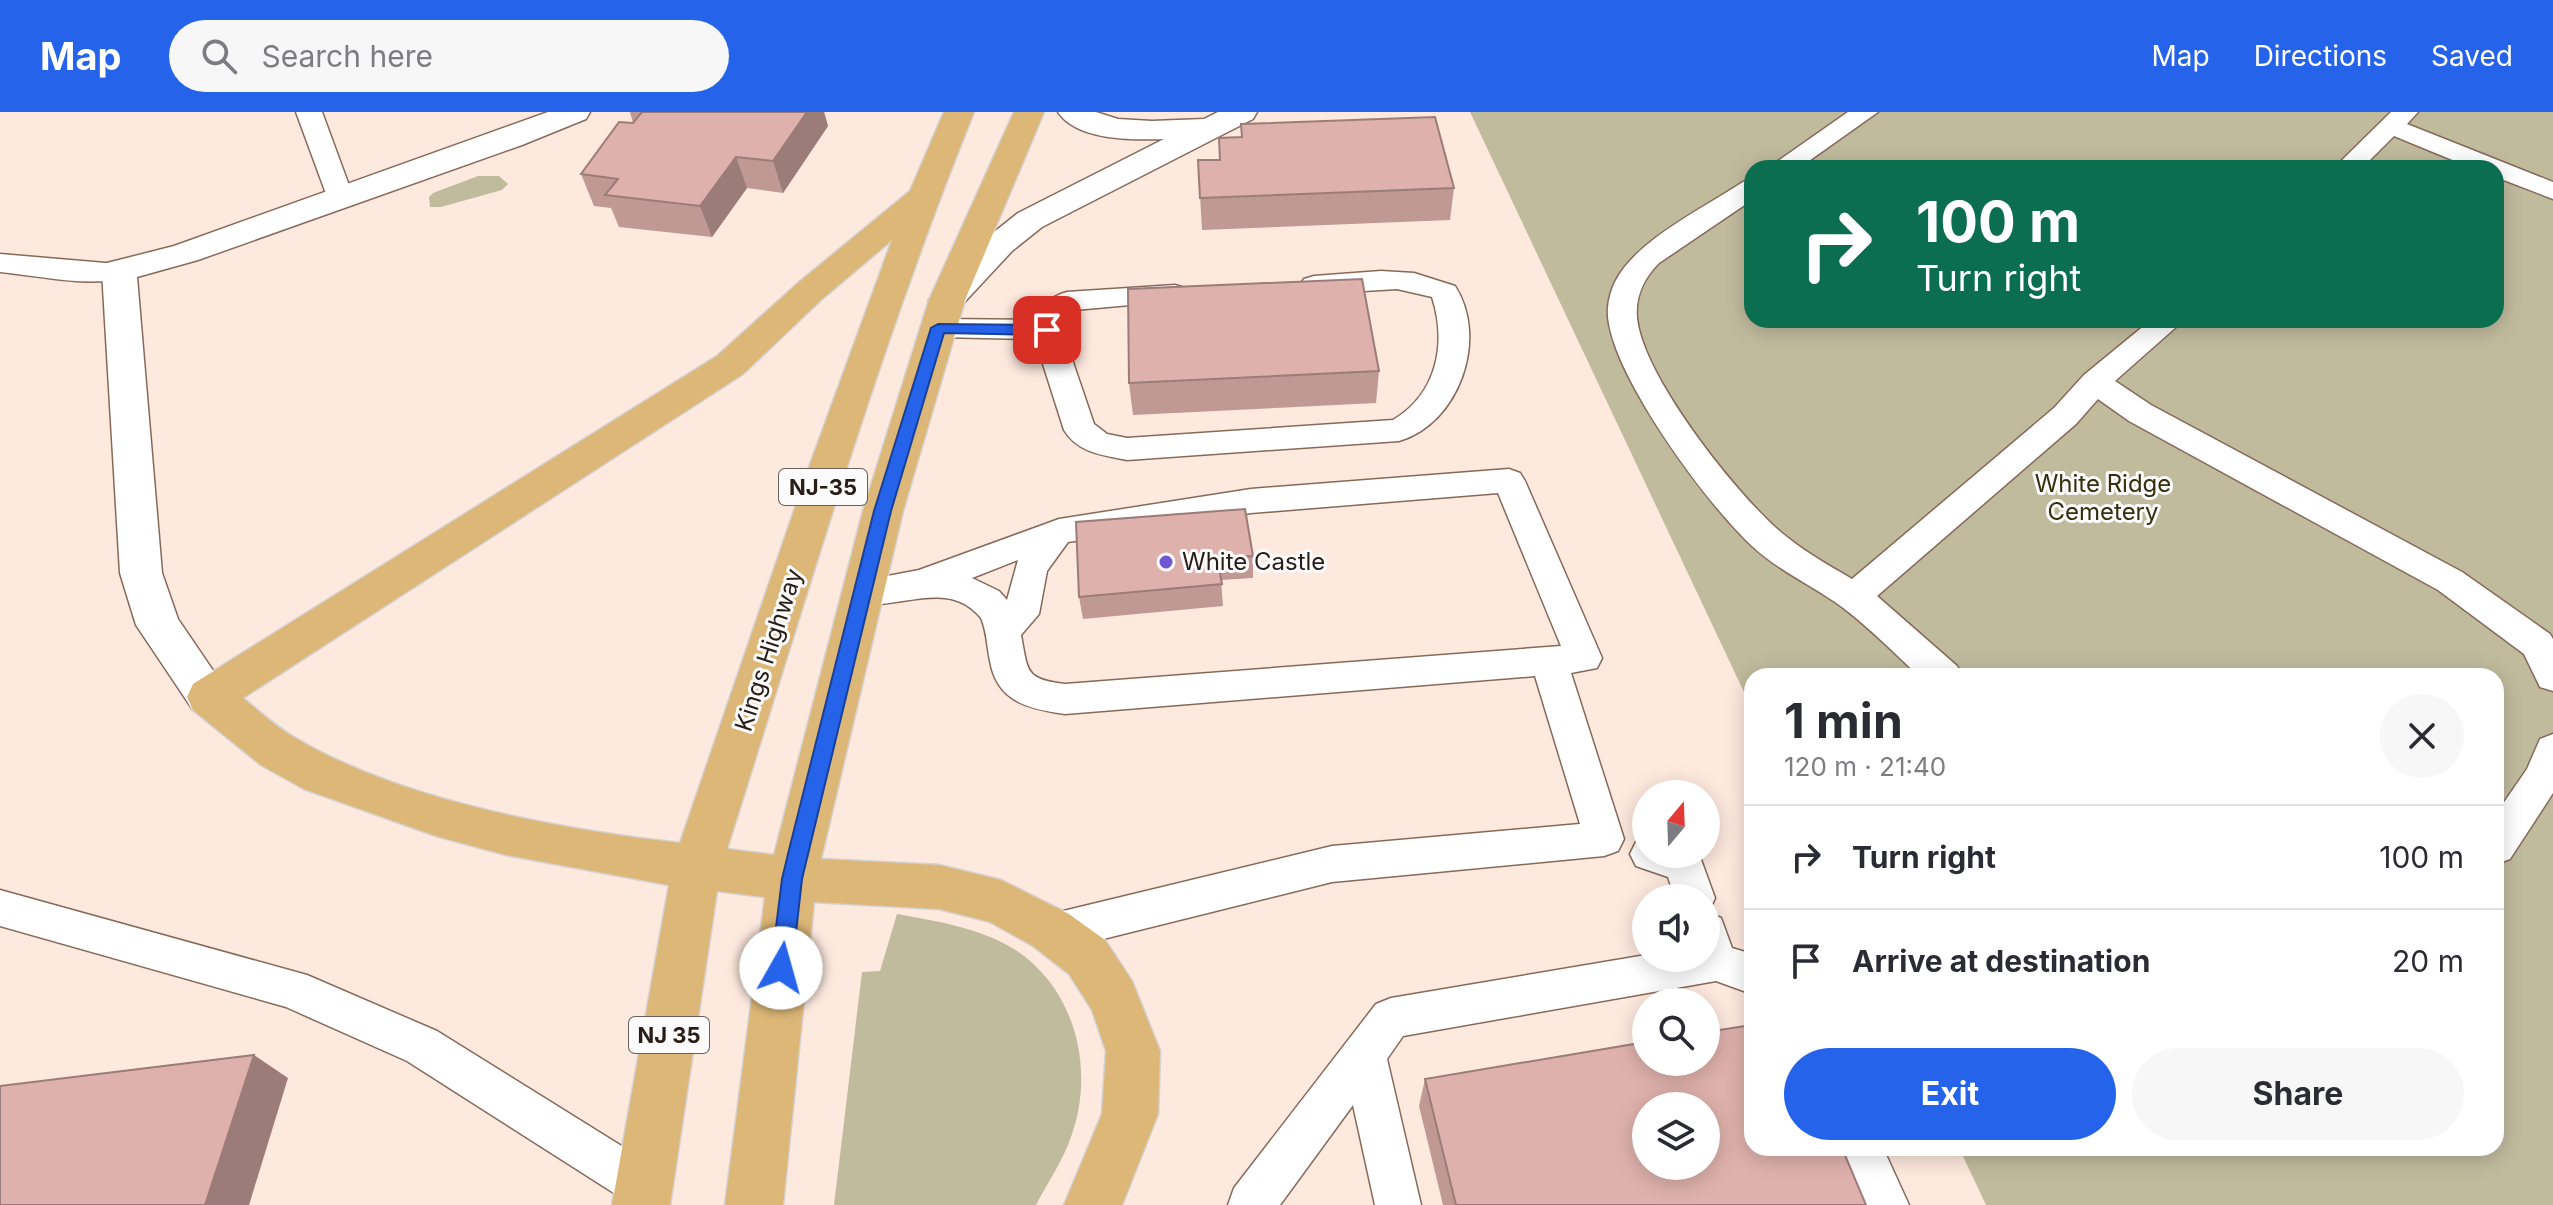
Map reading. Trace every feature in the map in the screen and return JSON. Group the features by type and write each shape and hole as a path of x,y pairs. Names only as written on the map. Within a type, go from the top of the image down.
{"main road":[{"name":"Kings Highway","path":"642,1196 697,865 828,470 924,196 959,112"},
{"path":"754,1205 792,879 883,511 943,314 1029,112"},
{"path":"924,196 810,291 730,365 209,697 277,751 321,775 377,797 506,834 632,859 792,879 939,887 1001,902 1055,932 1087,957 1114,998 1133,1051 1130,1114 1093,1205"}],"street":[{"path":"209,697 158,625 141,573 119,271 160,262 341,199 575,112"},
{"path":"1073,112 1110,125 1154,131 1211,127"},
{"path":"943,314 1000,244 1030,220 1242,112"}],"lane":[{"path":"309,112 341,199"},
{"path":"1793,160 1865,112"},
{"path":"2355,160 2397,116 2481,160"},
{"path":"2504,171 2553,191"},
{"path":"1744,193 1636,269 1625,292 1623,319 1626,336 1638,363 1667,411 1754,527 1791,560 1853,597 1935,668"},
{"path":"0,263 74,271 119,271"},
{"path":"1206,292 1067,301 1052,314 1047,330 1080,430 1098,443 1127,449 1399,430 1423,416 1436,400 1449,370 1456,325 1445,292 1407,278 1283,287"},
{"path":"943,314 1047,330"},
{"path":"1853,597 2065,416 2095,382 2159,328"},
{"path":"2095,382 2140,413 2450,581 2537,644 2551,666 2553,677"},
{"path":"863,592 922,583 1052,533 1251,501 1509,481 1584,658 1065,699 1023,689 1010,674 1005,629 986,599 961,588 922,583"},
{"path":"1005,629 1021,614 1031,568 1051,542 1052,533"},
{"path":"1549,661 1604,839"},
{"path":"2504,835 2543,776 2553,750"},
{"path":"1055,932 1332,864 1604,839 1632,848"},
{"path":"0,908 292,989 422,1046 642,1196"},
{"path":"1251,1205 1391,1018 1725,956"},
{"path":"1364,1054 1398,1205"},
{"path":"1863,1156 1886,1205"}],"green space":[{"name":"White Ridge Cemetery","path":"1470,112 2553,112 2553,1205 1986,1205 1963,1156 2504,1156 2504,668 1744,668 1744,692"},
{"path":"478,176 499,176 508,184 502,190 441,207 430,207 429,197 433,193"},
{"path":"897,914 972,931 1014,949 1035,965 1065,1007 1080,1057 1079,1109 1065,1152 1036,1205 834,1205 862,972 880,971"}],"building":[{"path":"642,112 807,112 773,161 736,157 700,206 605,195 618,179 581,174 619,122 633,123"},
{"path":"1435,117 1454,188 1200,198 1198,160 1220,160 1219,138 1242,137 1241,124"},
{"path":"1362,279 1379,371 1129,383 1128,289"},
{"name":"White Castle","path":"1245,509 1253,556 1217,558 1222,584 1079,597 1076,522"},
{"path":"1744,1026 1744,1156 1845,1156 1866,1205 1456,1205 1425,1079 1632,1044 1632,1076 1720,1076 1720,1030"},
{"path":"254,1055 205,1205 0,1205 0,1086"}],"place":[{"name":"White Castle","path":"1166,562"}],"route":[{"path":"781,968 792,879 799,850 883,511 938,328 1047,330"}]}
